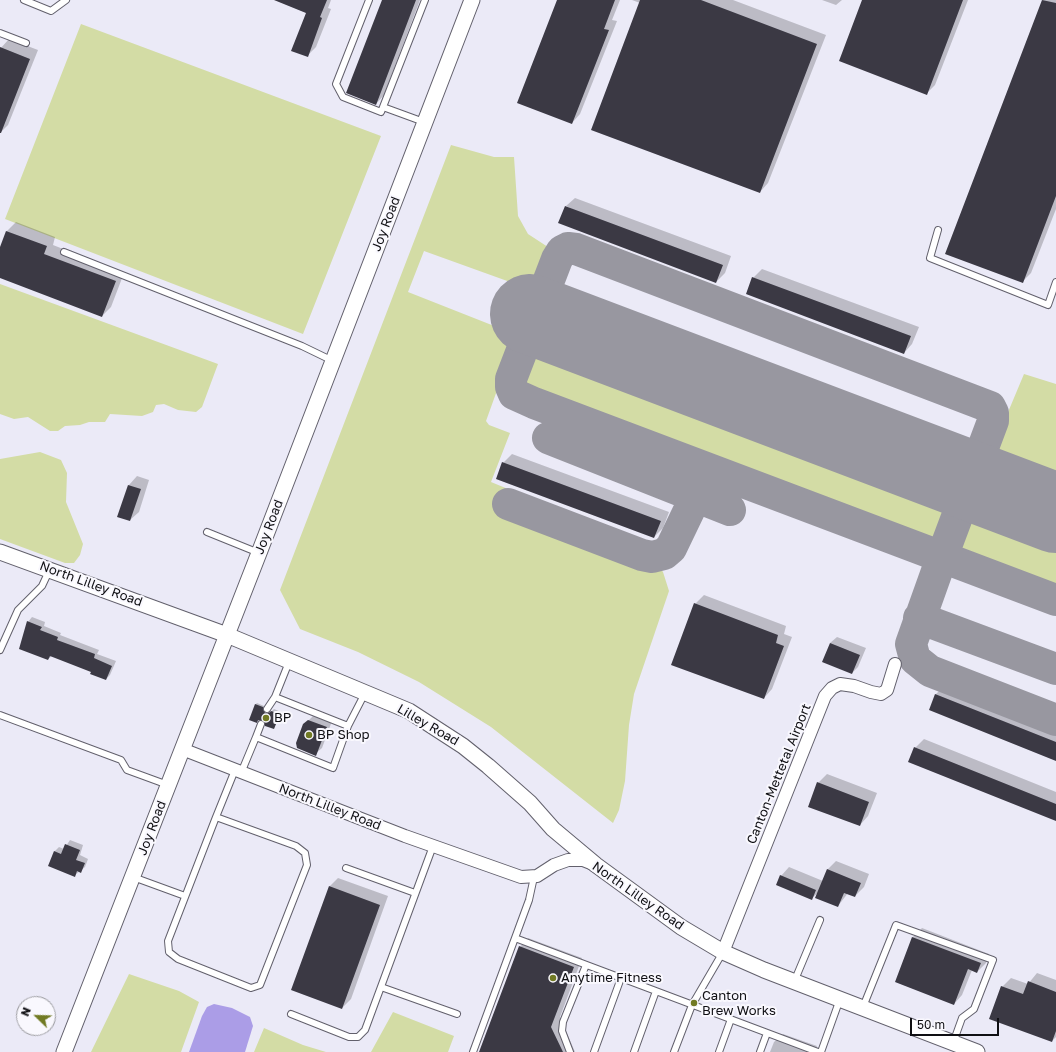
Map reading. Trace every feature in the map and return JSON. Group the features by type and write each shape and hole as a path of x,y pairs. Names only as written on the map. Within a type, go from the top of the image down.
{"street":[{"name":"Joy Road","path":"64,1052 259,553 472,0"},
{"name":"North Lilley Road","path":"0,552 227,635"},
{"name":"Lilley Road","path":"227,635 288,662 409,711 463,746 488,766 530,803 553,829 596,865"},
{"name":"Canton-Mettetal Airport","path":"723,952 825,696 832,688 840,684 854,686 881,694 886,690 896,664"},
{"name":"North Lilley Road","path":"182,749 433,846 521,877 534,877 545,872 554,864 568,860 583,860 596,865 658,912 723,952 794,982 977,1052"}],"lane":[{"path":"24,0 51,11 66,0"},
{"path":"369,0 336,84 344,97 381,112 425,0"},
{"path":"0,33 26,43"},
{"path":"383,107 425,122"},
{"path":"938,230 930,258 1048,305 1056,282"},
{"path":"64,252 295,343 333,361"},
{"path":"207,532 259,553"},
{"path":"0,650 18,610 42,586 49,569"},
{"path":"267,709 274,697 288,662"},
{"path":"256,737 333,768 348,726 365,692"},
{"path":"274,697 348,726"},
{"path":"0,715 121,760 127,770 168,785"},
{"path":"216,817 296,846 305,853 307,865 260,985 251,988 178,959 169,952 168,941 216,817 261,724"},
{"path":"291,1014 349,1037 358,1037 365,1030 433,846"},
{"path":"346,868 415,893"},
{"path":"133,877 185,896"},
{"path":"473,1052 529,900 534,877"},
{"path":"794,982 820,920"},
{"path":"863,1008 896,925 993,960 974,1009 962,1018 953,1043"},
{"path":"515,938 820,1052 840,999"},
{"path":"674,1052 692,1005 723,952"},
{"path":"570,1052 562,1031 563,1022 586,965"},
{"path":"594,1052 621,978"},
{"path":"381,987 458,1014"},
{"path":"634,1052 656,991"},
{"path":"719,1052 732,1019"},
{"path":"760,1052 767,1033"}],"green space":[{"path":"81,24 381,136 303,334 5,219"},
{"path":"451,145 494,157 514,157 518,216 528,234 551,249 535,291 424,251 408,292 517,335 486,421 489,425 510,433 491,482 508,489 500,509 650,566 658,566 663,572 669,591 634,694 629,725 625,781 619,810 613,823 491,727 419,682 358,652 300,629 280,590"},
{"path":"0,284 218,364 202,407 196,412 178,410 164,404 156,405 153,412 142,416 110,414 105,422 89,422 80,425 65,426 58,431 50,431 28,417 14,419 0,414"},
{"path":"549,346 938,494 948,500 942,524 933,540 900,533 540,395 525,384 525,378 528,363 536,349"},
{"path":"1024,374 1056,384 1056,489 991,465 993,448"},
{"path":"40,452 61,460 67,473 66,502 83,544 80,555 74,563 65,563 0,539 0,459"},
{"path":"975,506 1056,537 1056,592 983,565 958,549 965,522"},
{"path":"129,974 179,991 199,1002 181,1052 91,1052"},
{"path":"393,1012 454,1036 448,1052 371,1052"},
{"path":"264,1028 303,1045 326,1052 254,1052"}],"shaded area":[{"path":"214,1004 232,1008 250,1017 253,1026 245,1052 189,1052 202,1016 207,1007"}],"building":[{"path":"274,0 327,0 320,17 322,18 308,57 291,51 306,13"},
{"path":"382,0 416,0 376,105 346,93"},
{"path":"557,0 615,0 604,29 609,30 572,124 517,103"},
{"path":"640,0 701,0 817,44 760,193 591,130"},
{"path":"862,0 963,0 927,95 839,61"},
{"path":"1042,0 1056,3 1056,196 1023,283 945,254"},
{"path":"0,47 30,59 1,133 0,133"},
{"path":"565,206 723,265 716,283 558,223"},
{"path":"6,231 47,246 44,254 116,281 102,317 0,278 0,247"},
{"path":"752,277 911,336 904,354 746,294"},
{"path":"502,462 661,521 654,538 496,479"},
{"path":"128,485 141,489 130,521 117,517"},
{"path":"694,603 778,635 776,643 784,646 764,699 671,665"},
{"path":"27,621 42,627 40,630 58,637 57,640 95,654 94,658 112,666 106,680 90,674 91,672 50,656 48,660 19,649"},
{"path":"830,643 860,655 852,674 822,662"},
{"path":"935,694 1056,742 1056,761 929,710"},
{"path":"255,704 263,707 265,713 269,713 271,711 280,714 274,729 265,726 263,720 258,720 257,723 249,720"},
{"path":"308,720 327,727 316,756 297,748 296,743 303,724"},
{"path":"914,747 1056,804 1056,821 908,762"},
{"path":"817,782 869,802 860,826 808,807"},
{"path":"65,844 80,850 76,860 85,863 81,873 77,871 75,877 48,866 54,851 61,854"},
{"path":"827,869 861,883 855,897 844,893 838,907 815,898"},
{"path":"780,875 816,890 812,900 776,885"},
{"path":"329,886 380,905 342,1009 291,990"},
{"path":"912,937 981,963 977,973 968,969 954,1005 895,982"},
{"path":"519,946 574,967 551,1027 563,1052 479,1052"},
{"path":"1028,981 1056,992 1056,1031 1052,1042 989,1019 1001,986 1023,994"}],"taxiway":[{"path":"568,248 576,249 990,407 993,413 993,421 942,557 534,403 514,394 511,387 511,379 557,259 562,251 568,248"},
{"path":"548,438 730,510"},
{"path":"508,504 642,555 652,557 664,554 671,548 696,496"},
{"path":"1056,600 942,557 911,644 915,659 930,671 1056,720"},
{"path":"919,618 1056,669"}],"runway":[{"path":"530,314 1056,513"}],"place":[{"name":"BP","path":"266,718"},
{"name":"BP Shop","path":"309,735"},
{"name":"Anytime Fitness","path":"553,978"},
{"name":"Canton Brew Works","path":"694,1003"}]}
